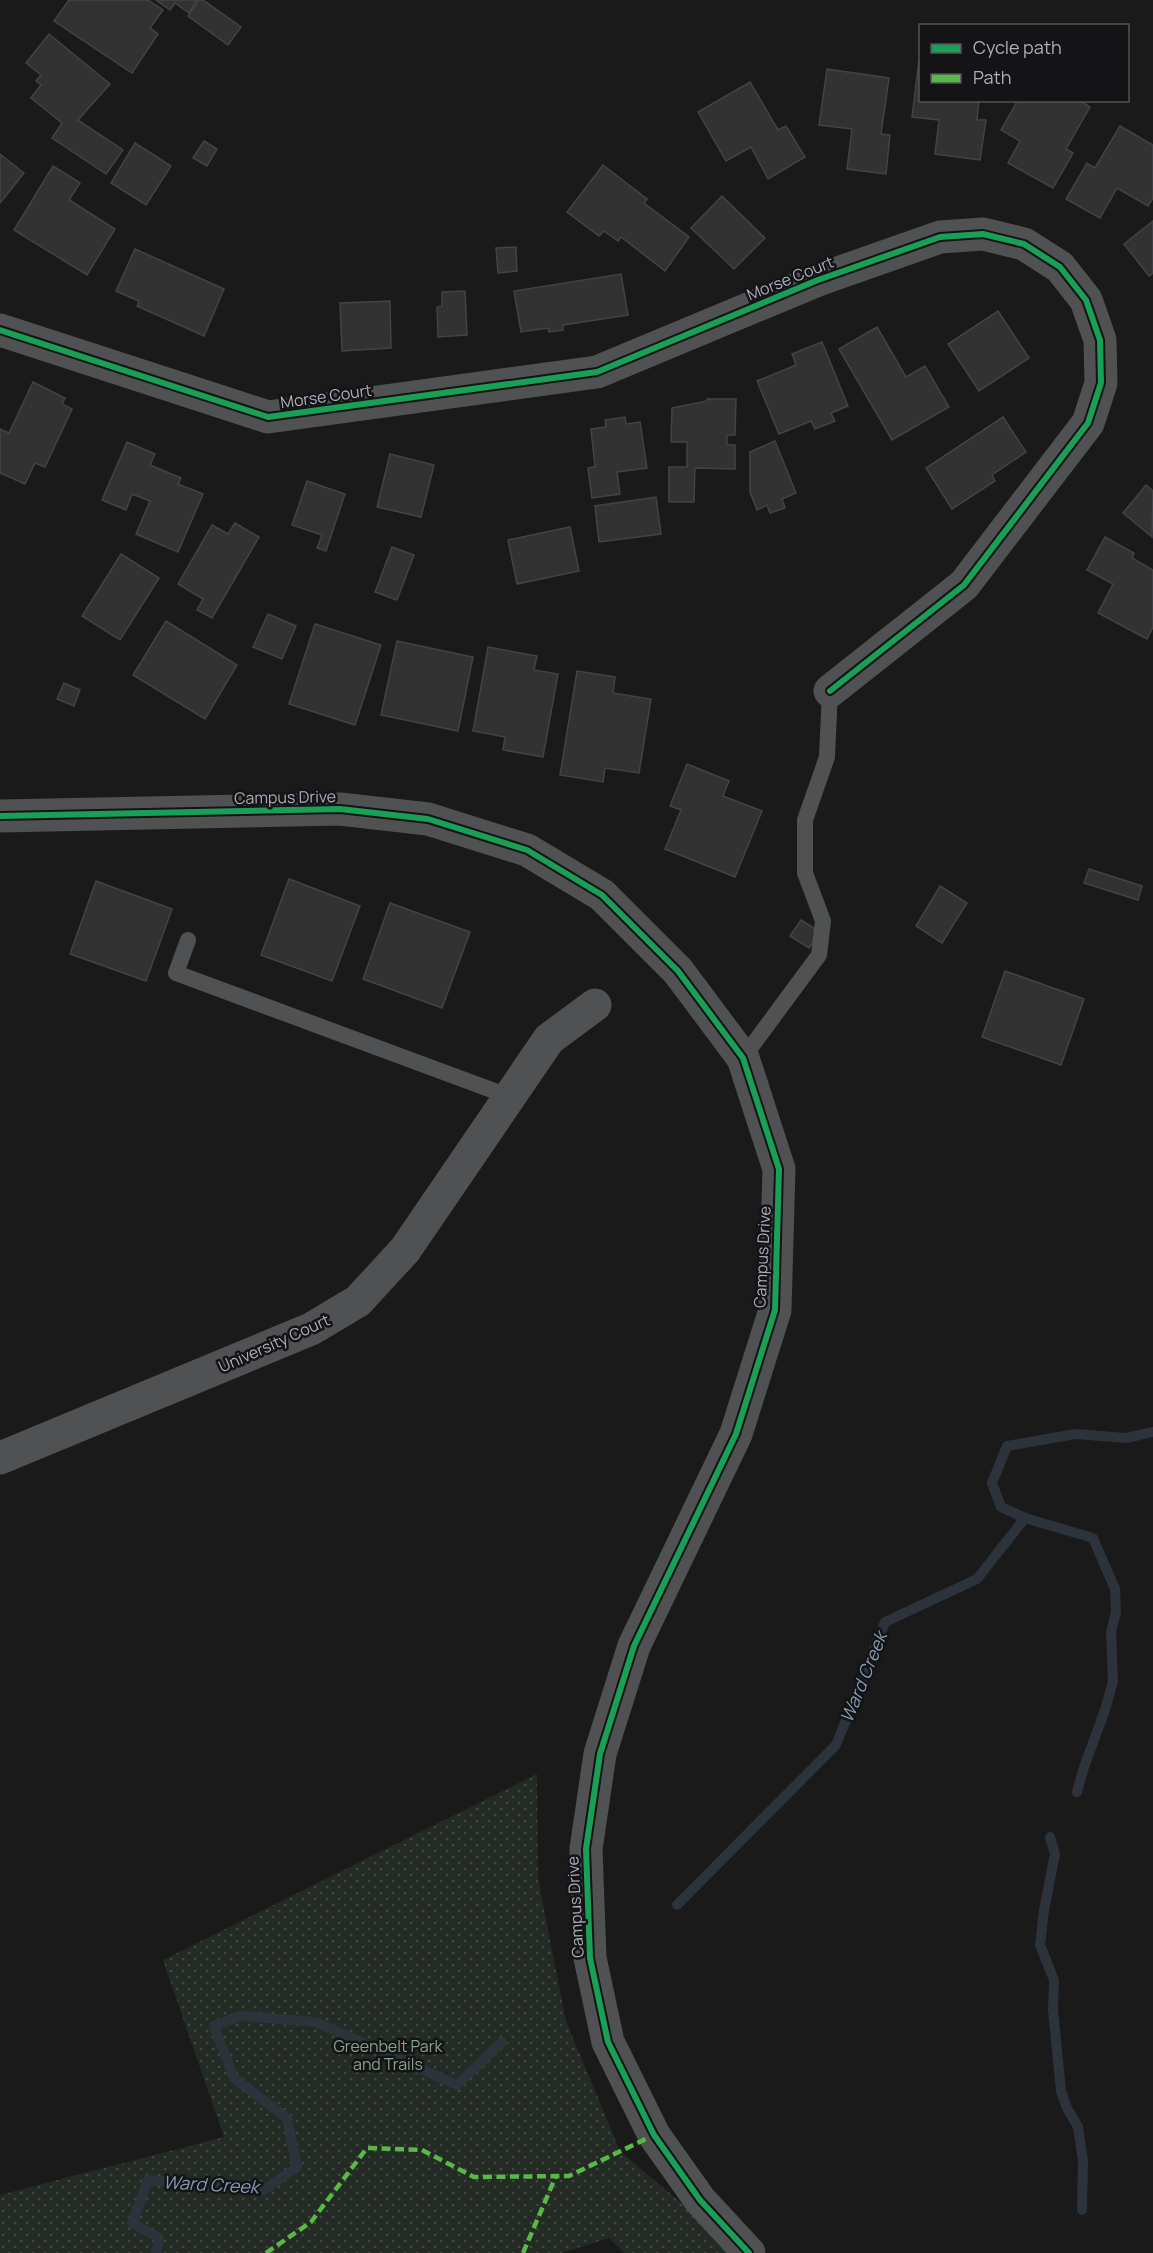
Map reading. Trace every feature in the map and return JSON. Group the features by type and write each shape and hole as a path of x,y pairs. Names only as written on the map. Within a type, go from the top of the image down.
{"street":[{"name":"Morse Court","path":"0,330 268,417 597,372 818,280 940,237 983,234 1024,244 1060,267 1086,300 1100,340 1101,383 1088,423 964,585 830,691"},
{"name":"Campus Drive","path":"0,816 340,809 428,819 527,850 602,895 678,971 743,1058 779,1169 775,1310 736,1434 634,1646 600,1754 586,1849 590,1958 608,2042 654,2134 700,2200 749,2253"},
{"name":"University Court","path":"0,1458 311,1329 358,1301 405,1250 549,1039 595,1005"}],"lane":[{"path":"743,1058 819,955 823,921 805,873 805,820 827,757 830,691"},
{"path":"188,940 176,973 508,1096"}],"green space":[{"name":"Greenbelt Park and Trails","path":"537,1774 538,1879 566,2021 620,2151 740,2253 624,2253 609,2238 561,2253 0,2253 0,2195 224,2137 163,1960"}],"building":[{"path":"69,0 148,0 163,10 150,28 158,34 132,73 54,21"},
{"path":"156,0 197,0 189,13 175,3 170,10"},
{"path":"199,0 203,0 241,27 228,45 188,16"},
{"path":"49,34 110,84 78,120 123,150 106,174 52,138 62,123 31,98 41,85 36,81 41,75 26,63"},
{"path":"919,60 919,102 979,102 977,120 986,120 980,160 935,154 939,120 912,117"},
{"path":"827,69 889,78 881,134 890,135 886,174 847,169 852,129 819,125"},
{"path":"750,82 778,130 786,126 805,157 768,179 751,147 726,161 698,112"},
{"path":"1017,102 1082,102 1090,107 1066,149 1073,153 1053,188 1008,163 1020,141 1001,130"},
{"path":"1120,126 1153,145 1153,198 1148,206 1117,188 1100,218 1066,199 1087,163 1095,168"},
{"path":"204,141 217,149 207,166 193,158"},
{"path":"135,143 171,166 146,205 111,183"},
{"path":"0,154 24,173 0,203"},
{"path":"603,165 647,199 644,203 689,237 665,271 621,237 618,241 604,231 599,236 567,212"},
{"path":"53,166 80,183 69,200 115,229 87,275 14,230"},
{"path":"722,196 765,238 734,269 691,228"},
{"path":"1153,221 1153,273 1149,276 1124,244"},
{"path":"516,247 517,271 498,273 496,248"},
{"path":"135,249 224,289 204,336 137,306 139,301 116,291"},
{"path":"621,274 628,315 563,325 563,330 549,332 548,328 521,332 514,291"},
{"path":"465,291 467,335 438,337 437,307 442,306 442,292"},
{"path":"390,301 391,348 342,351 340,303"},
{"path":"998,311 1029,358 979,391 948,344"},
{"path":"877,327 906,377 925,366 949,407 892,440 839,349"},
{"path":"822,342 848,406 831,413 835,421 815,429 811,421 779,434 757,381 796,365 792,354"},
{"path":"33,382 65,398 62,404 72,409 45,467 35,463 25,484 0,473 0,429 9,433"},
{"path":"707,399 736,399 735,435 727,435 727,445 735,445 735,469 695,468 694,502 669,502 669,467 687,467 687,442 671,442 672,408 707,401"},
{"path":"625,417 626,424 640,422 647,468 617,472 620,494 592,498 588,468 595,467 591,429 606,427 605,420"},
{"path":"1003,417 1026,452 992,475 995,481 952,509 926,468"},
{"path":"775,441 796,493 782,499 785,508 770,513 767,505 757,510 750,492 750,452"},
{"path":"127,442 155,454 150,465 181,478 178,484 203,494 178,552 136,534 150,501 132,494 126,510 102,500"},
{"path":"390,454 434,465 421,517 377,507"},
{"path":"307,481 345,494 326,551 317,548 322,535 292,525"},
{"path":"1146,485 1153,491 1152,537 1123,513"},
{"path":"656,497 661,534 599,542 595,506"},
{"path":"235,523 259,537 212,618 197,610 203,599 178,584 212,525 228,534"},
{"path":"570,527 579,571 517,584 508,540"},
{"path":"1105,537 1134,553 1132,558 1153,570 1153,627 1147,639 1098,613 1113,584 1087,570"},
{"path":"392,547 414,555 397,600 375,592"},
{"path":"121,554 159,578 120,640 82,616"},
{"path":"268,614 296,626 282,659 253,647"},
{"path":"166,621 237,665 205,719 133,675"},
{"path":"315,624 381,645 355,725 289,704"},
{"path":"397,641 473,657 458,731 381,715"},
{"path":"488,647 537,656 534,670 558,674 543,757 503,750 505,737 473,731"},
{"path":"577,671 615,677 613,693 651,699 639,773 605,768 603,782 560,775"},
{"path":"64,683 80,690 74,706 57,699"},
{"path":"687,764 729,781 723,796 762,811 735,877 665,849 681,810 670,806"},
{"path":"1089,869 1142,886 1138,900 1084,883"},
{"path":"289,879 360,906 332,981 261,955"},
{"path":"96,881 172,909 146,981 70,954"},
{"path":"940,886 967,903 942,943 916,926"},
{"path":"390,903 470,932 442,1008 363,979"},
{"path":"801,920 820,932 809,948 790,936"},
{"path":"1005,971 1084,999 1061,1065 982,1037"}],"waterway":[{"path":"1077,1792 1113,1681 1111,1632 1116,1612 1115,1589 1093,1538 1025,1518 1001,1507 992,1483 1007,1446 1076,1434 1126,1438 1153,1432"},
{"name":"Ward Creek","path":"677,1905 836,1745 885,1622 977,1579 1025,1518"},
{"path":"1050,1837 1055,1854 1040,1945 1054,1980 1053,2010 1061,2091 1067,2108 1078,2127 1083,2161 1082,2210"},
{"name":"Ward Creek","path":"156,2253 159,2238 132,2223 148,2180 264,2190 297,2167 287,2118 234,2078 214,2026 240,2016 316,2022 457,2085 502,2042"}],"marked path":[{"path":"266,2253 311,2222 367,2148 422,2150 474,2177 569,2176 654,2135"},
{"path":"523,2253 556,2176"}],"cycle path":[{"path":"0,330 268,417 597,372 818,280 940,237 983,234 1024,244 1060,267 1086,300 1100,340 1101,383 1088,423 964,585 830,691"},
{"path":"0,816 340,809 428,819 527,850 602,895 678,971 743,1058 779,1169 775,1310 736,1434 634,1646 600,1754 586,1849 590,1958 608,2042 654,2135 700,2200 749,2253"}]}
